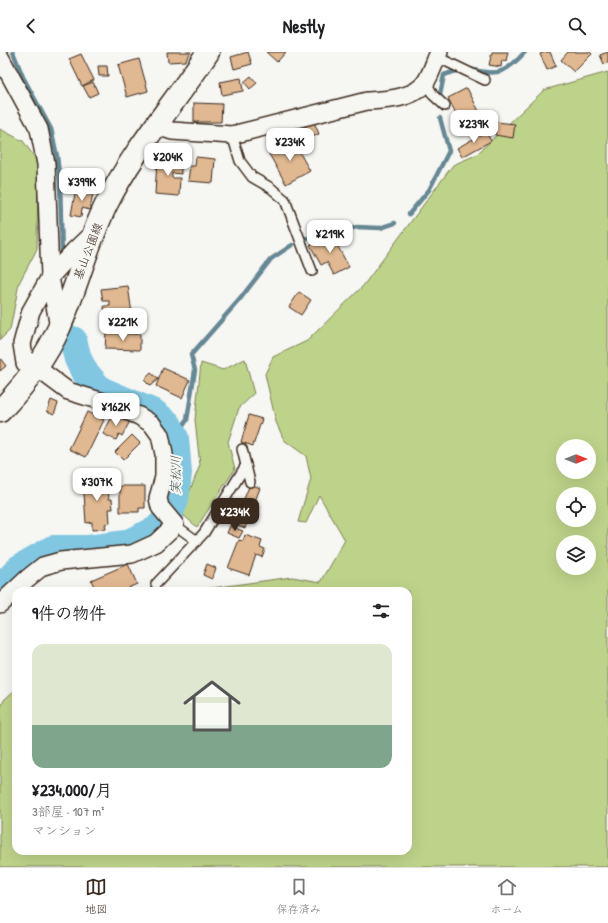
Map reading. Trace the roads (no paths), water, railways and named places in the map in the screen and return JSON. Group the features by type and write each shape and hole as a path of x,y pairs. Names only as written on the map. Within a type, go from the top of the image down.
{"main road":[{"name":"基山公園線","path":"0,411 37,368 59,328 94,232 106,203 119,180 188,83 208,52"}],"street":[{"path":"156,126 172,131 232,134 367,101 386,100 410,95 426,82 438,54"},
{"path":"0,57 38,128 46,164 50,277 59,328"},
{"path":"18,587 43,566 61,561 132,554 156,543 175,525 160,506 158,498 164,477 164,454 160,435 152,424 139,416 107,403 68,391 37,368 26,363 22,344 31,311 50,277 94,232"},
{"path":"0,604 12,593"}],"lane":[{"path":"438,54 485,80"},
{"path":"426,82 433,95 445,106"},
{"path":"232,134 240,161 252,177 271,188 285,200 312,271"},
{"path":"242,449 250,482"},
{"path":"156,584 204,533 246,465"},
{"path":"175,525 197,541"}],"waterway":[{"path":"13,52 23,77 51,129 57,156 60,182 62,256"},
{"path":"469,69 487,72 500,71 512,65 525,52"},
{"path":"440,95 444,75 462,69"},
{"path":"409,214 429,190 449,151 440,118"},
{"path":"304,239 357,227 380,228 395,223"},
{"path":"175,438 187,420 195,370 191,355 240,299 271,259 292,245"},
{"name":"実松川","path":"0,589 20,568 53,549 88,549 126,544 156,530 167,519 175,500 178,473 175,438 168,424 154,413 100,390 84,371 78,359 73,340"}]}
